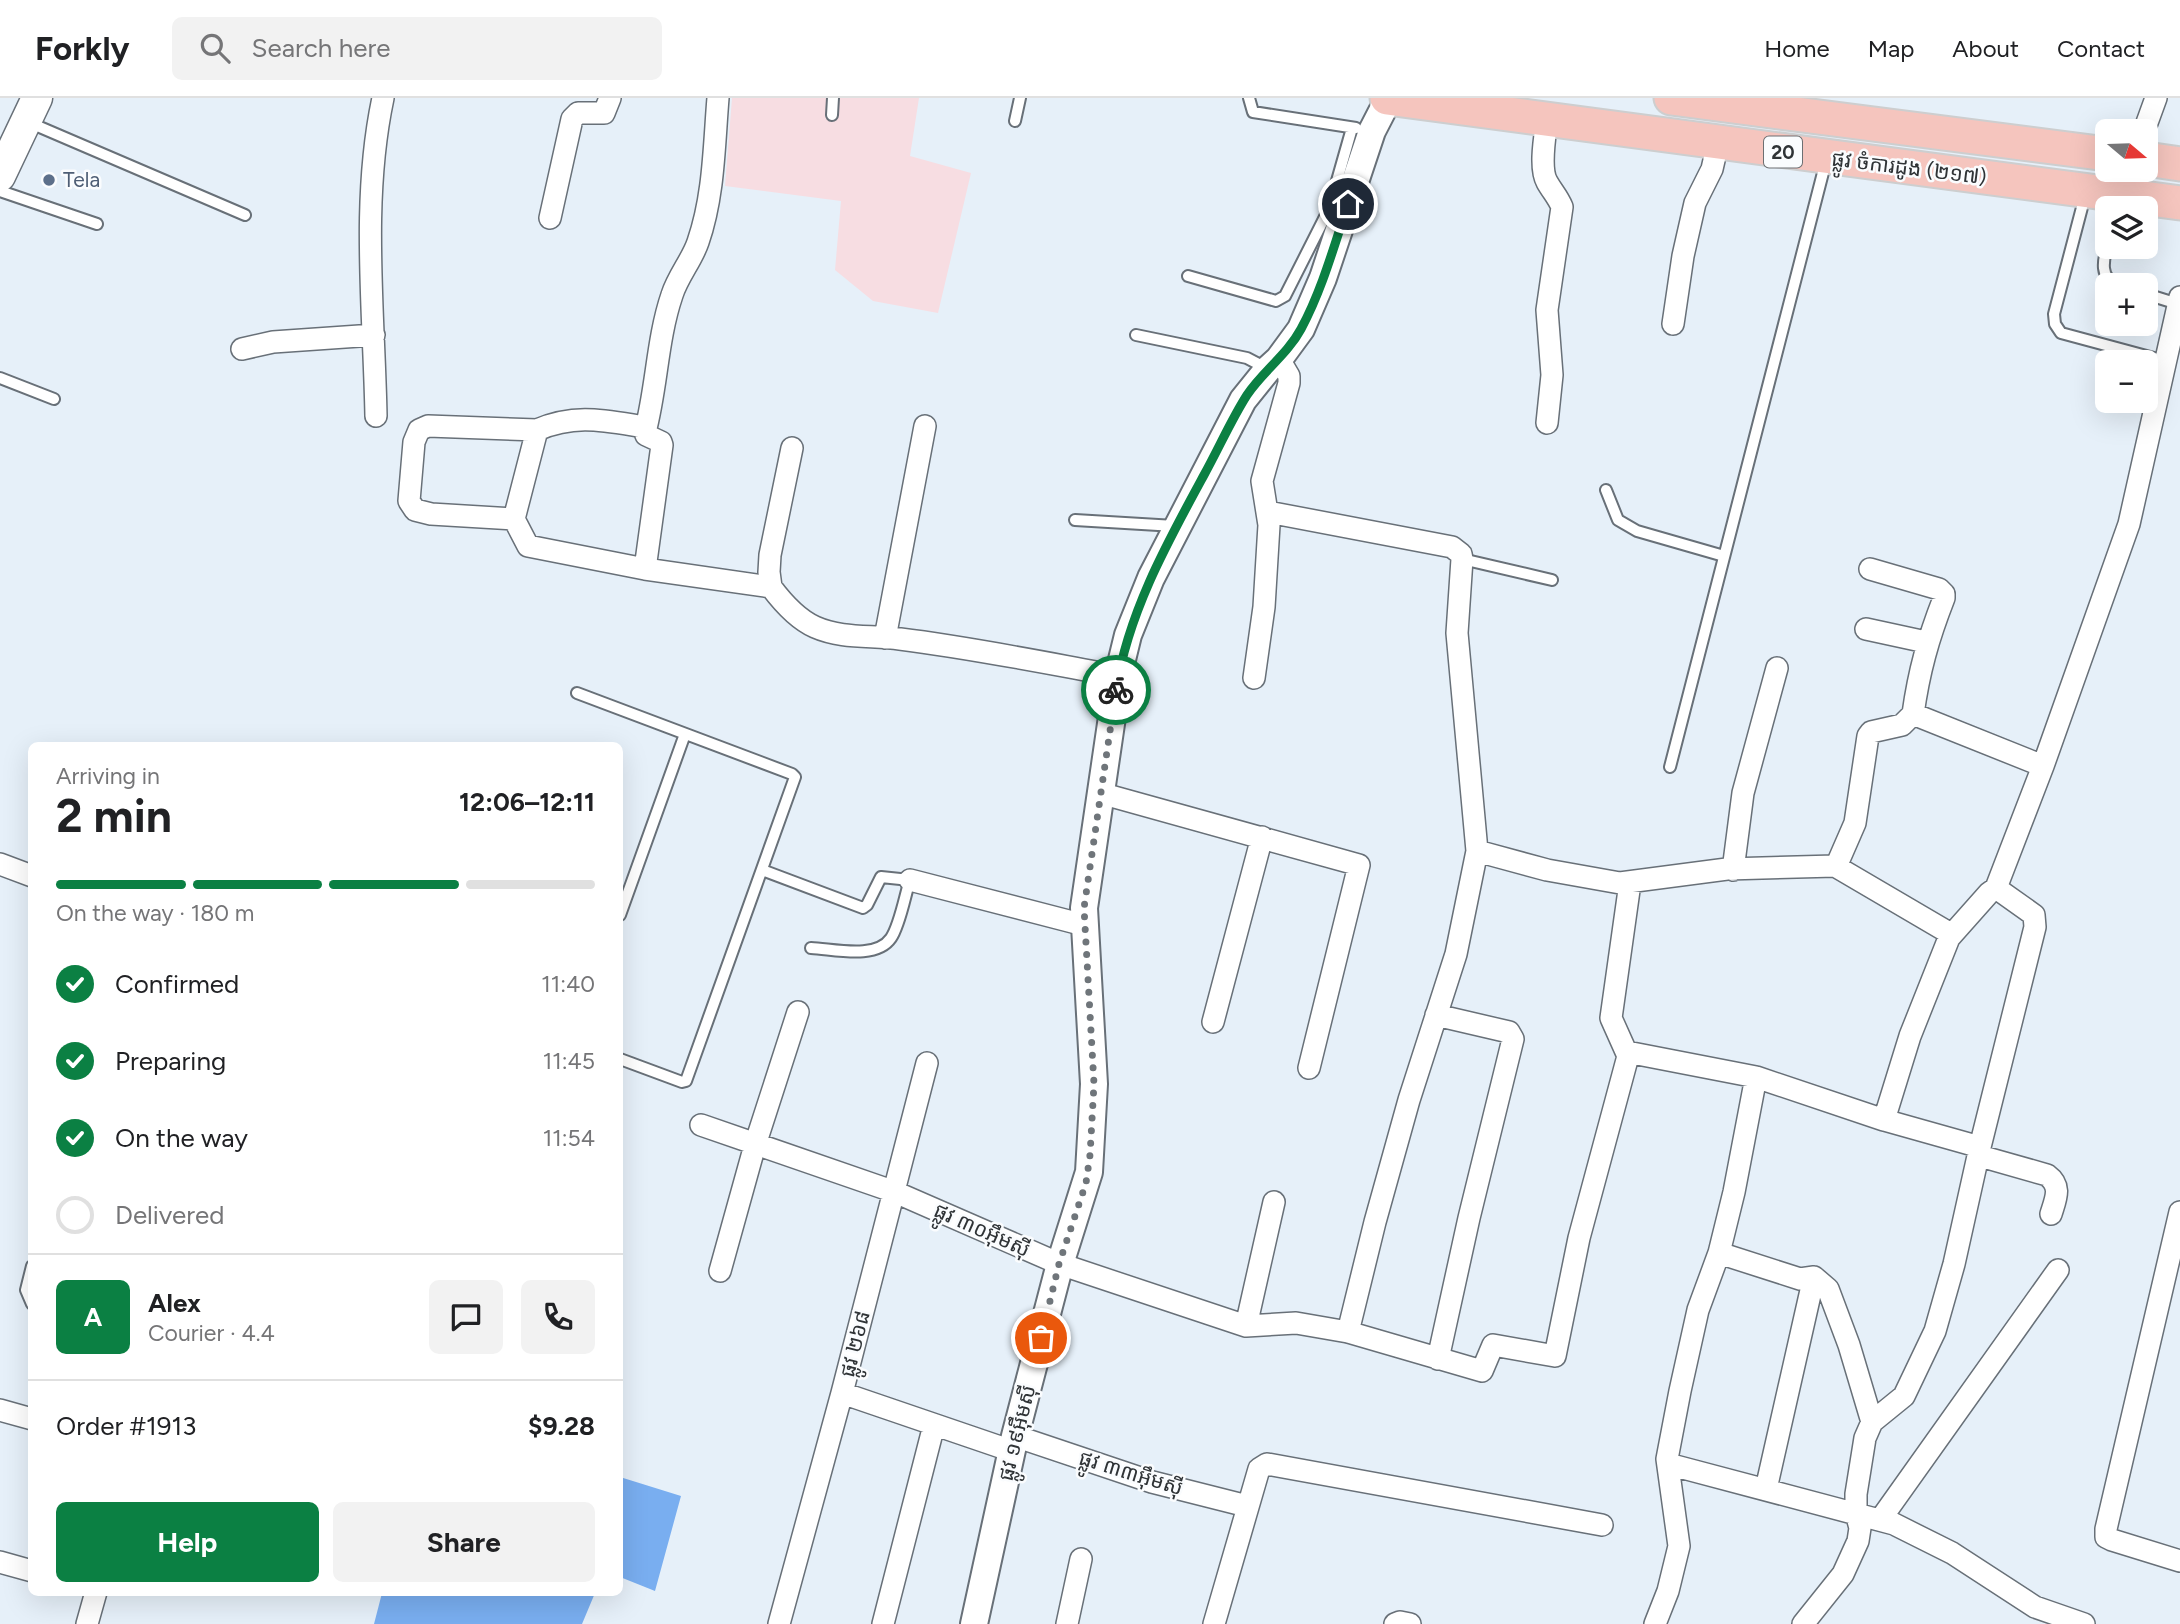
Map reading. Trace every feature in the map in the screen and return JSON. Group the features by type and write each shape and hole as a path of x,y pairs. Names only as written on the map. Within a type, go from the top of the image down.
{"main road":[{"name":"ផ្លូវ ចំការដូង (២១៧)","path":"1389,98 1827,158 2086,190 2124,191 2180,203"},
{"name":"ផ្លូវ ចំការដូង (២១៧)","path":"1671,98 1746,103 2095,152"},
{"path":"0,176 31,110"},
{"path":"2158,161 2180,164"}],"street":[{"path":"376,416 370,252 373,176 383,98"},
{"path":"550,218 572,119 578,113 604,113 610,98"},
{"path":"645,569 662,445 661,442 646,436 646,427 652,408 673,292 697,245 704,224 718,98"},
{"name":"ផ្លូវ ១៩អ៊ឹមស៊ី","path":"974,1624 1014,1443 1059,1264 1086,1183 1094,1084 1084,908 1118,676 1128,635 1177,526 1244,400 1301,329 1323,278 1362,129 1389,98"},
{"path":"2148,119 2156,98"},
{"path":"1547,120 1543,146 1545,180 1562,207 1547,310 1552,375 1547,423"},
{"path":"1673,324 1695,203 1712,169 1718,143"},
{"path":"1884,1120 1910,1036 1951,934 1996,888 2043,766 2129,524 2179,300"},
{"path":"242,349 273,342 374,335"},
{"path":"1254,678 1264,607 1268,512 1262,481 1289,383 1289,376 1274,364"},
{"path":"514,519 430,514 415,510 409,501 414,442 419,430 428,426 537,430 557,422 587,418 646,427"},
{"path":"885,638 925,426"},
{"path":"537,430 514,519 530,547 645,569 771,587"},
{"path":"792,448 769,572 771,587 792,611 815,627 845,636 885,638 1118,676"},
{"path":"1268,512 1452,547 1458,550 1462,559 1457,634 1477,851 1455,954 1375,1222 1348,1332"},
{"path":"1835,866 1855,823 1869,733 1902,725 1913,713 1913,701 1926,642 1944,598 1942,591 1870,569"},
{"path":"1866,629 1926,642"},
{"path":"1733,870 1743,793 1777,668"},
{"path":"1913,713 2043,766"},
{"path":"1100,793 1359,865 1309,1068"},
{"path":"1213,1021 1262,837"},
{"path":"1477,851 1547,870 1630,883 1733,870 1835,866 1951,934"},
{"path":"0,864 28,874"},
{"path":"910,880 1084,925"},
{"path":"1630,883 1611,1018 1627,1052 1756,1077 2047,1175 2054,1180 2058,1190 2051,1214"},
{"path":"1812,1621 1843,1574 1860,1535 1856,1494 1865,1438 1872,1422 1904,1396 1935,1331 1954,1264 2035,927 2034,915 1996,888"},
{"path":"720,1270 755,1145 798,1012"},
{"path":"1436,1015 1509,1032 1513,1039 1437,1359"},
{"name":"ផ្លូវ ៣០អ៊ឹមស៊ី","path":"701,1125 895,1192 1059,1264 1246,1326 1296,1323 1348,1332 1482,1371 1493,1345 1555,1356 1579,1238 1627,1052"},
{"name":"ផ្លូវ ២៦៨","path":"779,1624 927,1063"},
{"path":"1656,1624 1668,1591 1679,1546 1668,1464 1689,1342 1719,1253 1734,1192 1756,1077"},
{"path":"1246,1326 1274,1202"},
{"path":"2180,1212 2106,1536 2180,1560"},
{"path":"1719,1253 1800,1279 1814,1277 1828,1289 1849,1345 1872,1422"},
{"path":"1880,1520 2057,1270"},
{"path":"1766,1489 1814,1277"},
{"name":"ផ្លូវ ៣៣អ៊ឹមស៊ី","path":"842,1393 934,1425 1014,1443 1247,1506"},
{"path":"0,1410 28,1418"},
{"path":"883,1624 934,1425"},
{"path":"1214,1624 1259,1469 1267,1464 1602,1525"},
{"path":"1668,1464 1894,1524 1952,1553 2035,1607 2084,1624"},
{"path":"1067,1624 1081,1559"},
{"path":"0,1562 28,1570"},
{"path":"87,1624 95,1596"},
{"path":"1395,1624 1410,1624"}],"lane":[{"path":"832,115 833,98"},
{"path":"1015,121 1020,98"},
{"path":"1188,276 1276,301 1285,296 1329,209 1362,129 1253,113 1249,98"},
{"path":"31,110 245,215"},
{"path":"1670,767 1827,158"},
{"path":"2086,190 2054,314 2055,324 2061,332 2165,361"},
{"path":"0,191 97,224"},
{"path":"2158,296 2179,300"},
{"path":"1136,335 1274,364"},
{"path":"0,378 54,399"},
{"path":"1606,490 1618,520 1637,531 1724,556"},
{"path":"1075,520 1177,526"},
{"path":"1462,559 1552,580"},
{"path":"577,693 795,777 686,1081 682,1082 623,1060"},
{"path":"623,907 685,734"},
{"path":"762,870 863,908 881,877 910,880 892,937 882,947 869,950 811,948"}],"shaded area":[{"path":"732,98 919,98 910,156 971,173 938,313 873,301 835,270 841,201 725,186"}],"water":[{"path":"623,1478 681,1496 655,1591 623,1578"},
{"path":"381,1596 594,1596 582,1624 374,1624"}],"way so far":[{"path":"1041,1338 1059,1264 1086,1183 1090,1155 1094,1084 1084,908 1116,690"}],"place":[{"name":"Tela","path":"49,180"}],"route":[{"path":"1116,690 1128,635 1151,578 1244,400 1301,329 1323,278 1348,204"}]}
